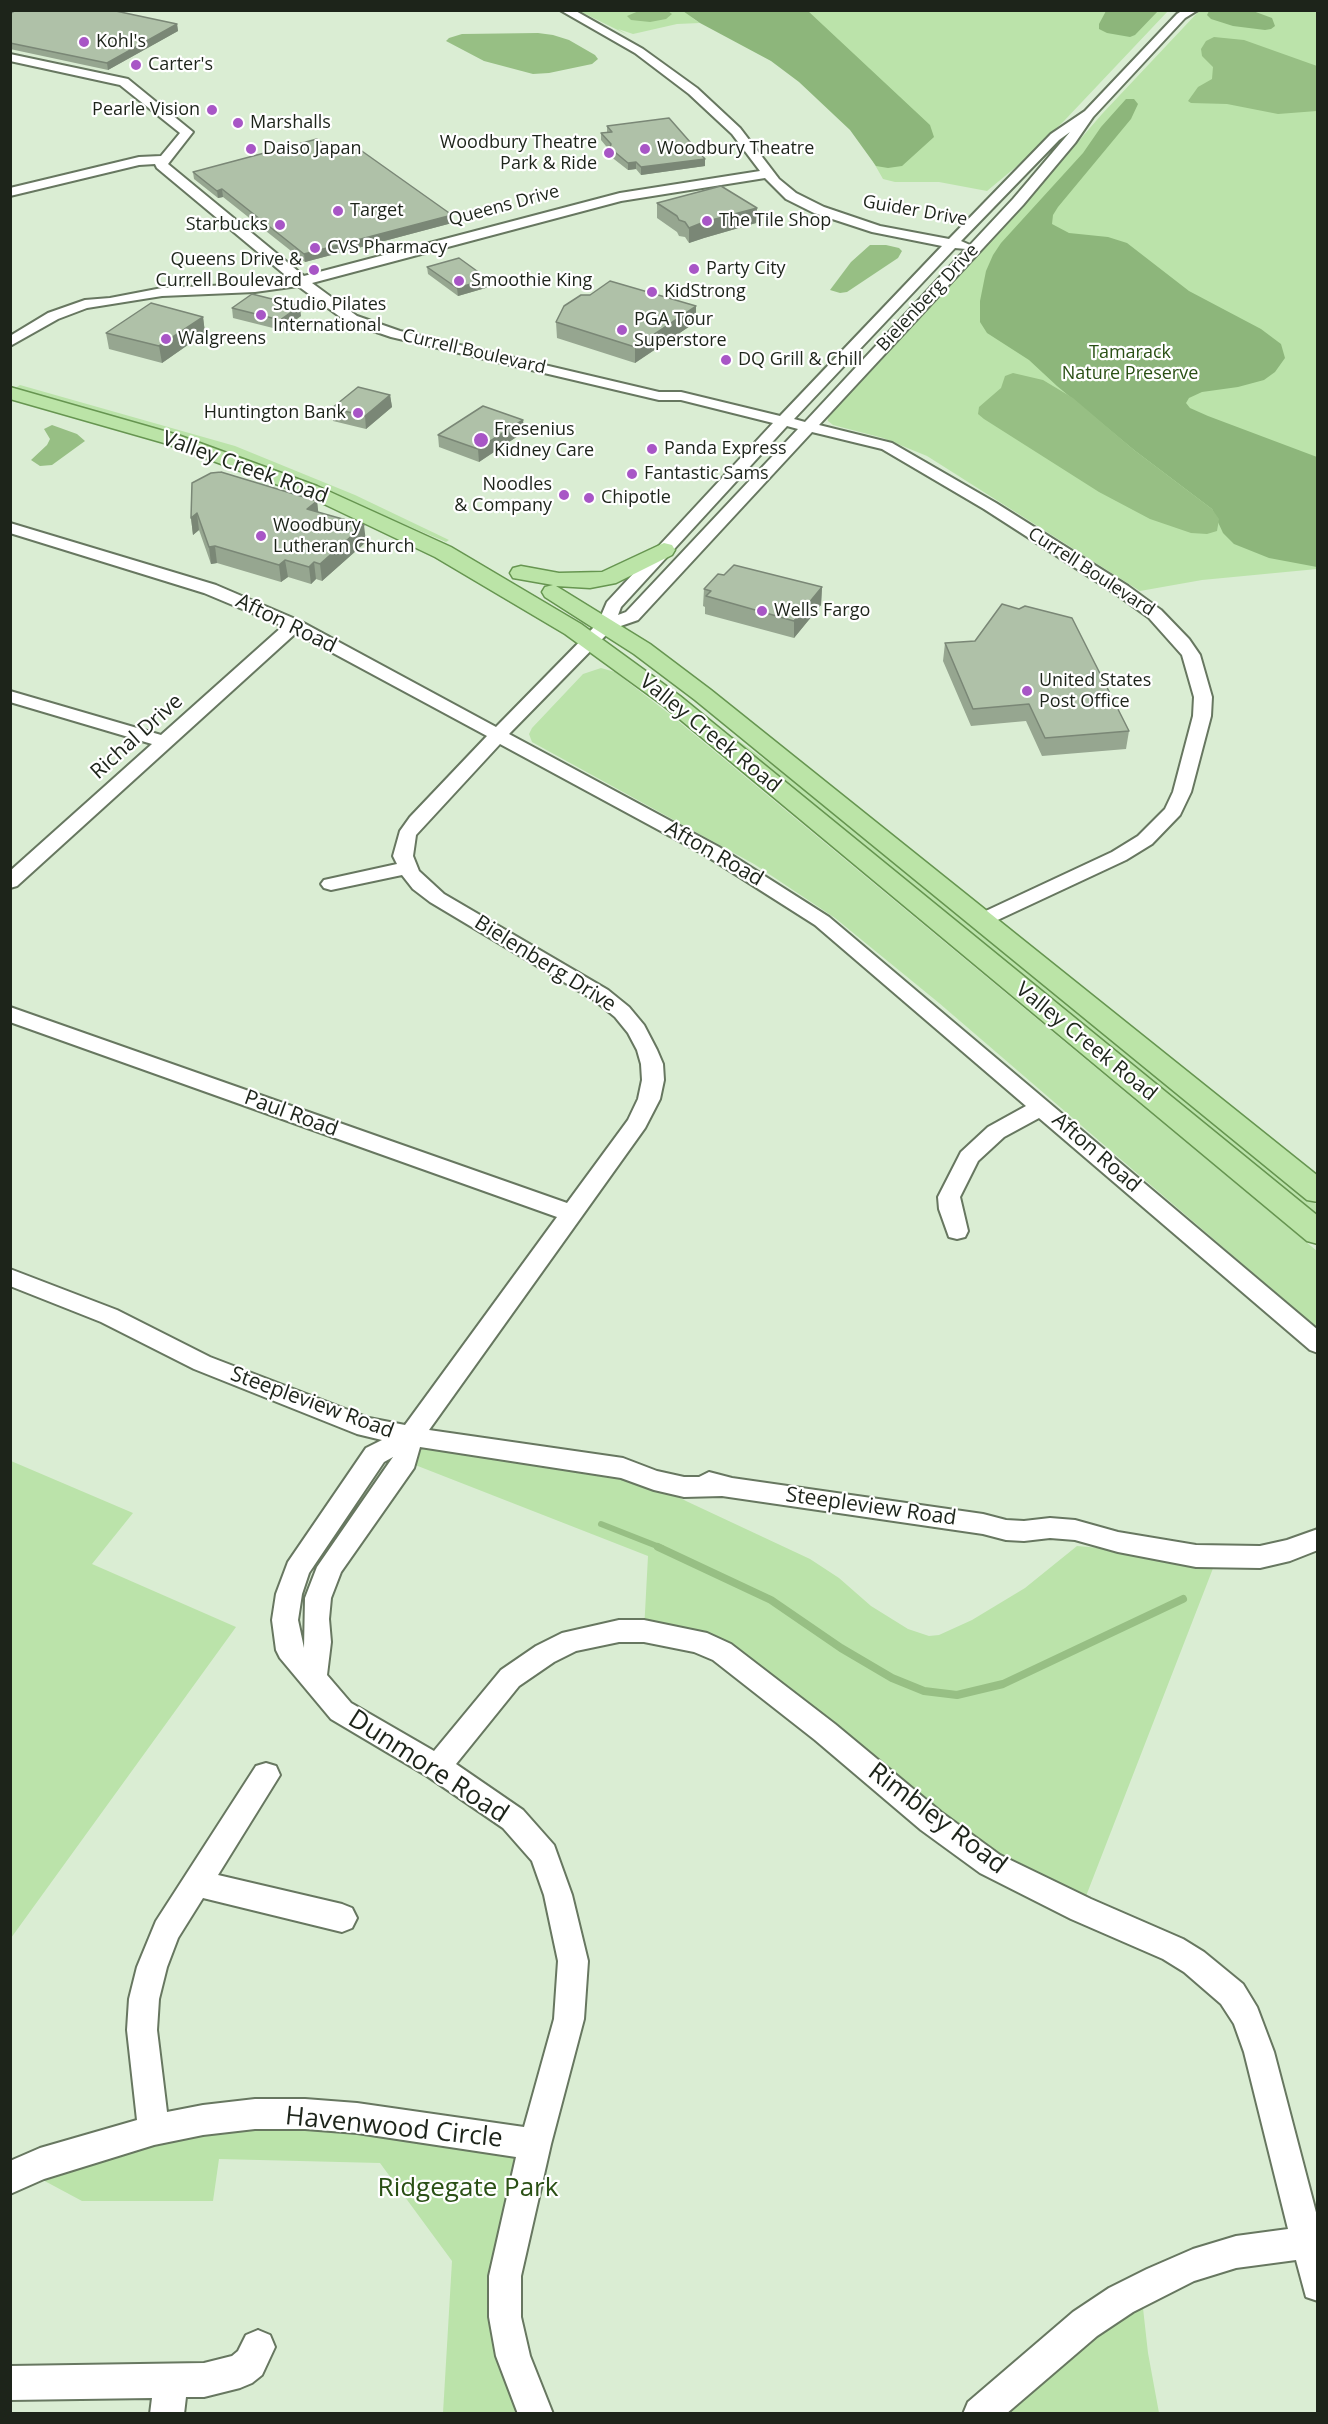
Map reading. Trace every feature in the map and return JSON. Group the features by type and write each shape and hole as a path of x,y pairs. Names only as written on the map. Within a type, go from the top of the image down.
{"main road":[{"name":"Valley Creek Road","path":"10,393 171,439 332,500 399,530 598,633 703,695 1317,1192"},
{"name":"Valley Creek Road","path":"301,466 353,488"},
{"name":"Valley Creek Road","path":"427,522 521,573 598,633 685,712 1317,1233"},
{"path":"521,573 559,580 590,581 609,578 664,550"}],"street":[{"name":"Guider Drive","path":"565,10 630,46 674,75 736,131 782,190 797,200 878,229 978,245"},
{"name":"Bielenberg Drive","path":"598,633 632,616 978,245 1061,152 1089,114 1181,13 1193,10"},
{"path":"10,57 124,82 187,131 162,162 10,200"},
{"name":"Bielenberg Drive","path":"410,1437 637,1123 647,1104 653,1074 652,1064 644,1043 627,1017 609,1001 420,885 407,868 403,856 404,845 413,825 598,633 613,606 955,240 1055,137 1089,114"},
{"path":"10,192 139,161 162,162"},
{"name":"Currell Boulevard","path":"162,162 340,312 370,327 659,396 681,396 928,470 990,506 1122,590 1155,614 1176,635 1191,655 1203,697 1202,716 1182,792 1173,811 1145,840 1119,856 982,920"},
{"name":"Queens Drive","path":"10,342 68,309 85,304 110,302 162,292 255,288 302,281 609,199 659,189 768,174"},
{"name":"Queens Drive","path":"28,348 68,323 110,302"},
{"name":"Afton Road","path":"10,528 210,589 294,625 712,851 822,921 1317,1344"},
{"name":"Richal Drive","path":"10,882 294,625"},
{"path":"10,696 165,742"},
{"path":"331,884 407,868"},
{"name":"Paul Road","path":"10,1014 572,1214"},
{"path":"957,1231 949,1197 969,1157 996,1132 1042,1107"},
{"name":"Steepleview Road","path":"10,1277 109,1316 202,1363 356,1424 410,1437 631,1470 654,1480 684,1487 721,1486 973,1522 1088,1547 1125,1543 1189,1555 1227,1558 1260,1557 1290,1550 1317,1539"},
{"name":"Dunmore Road","path":"410,1437 405,1461 339,1553 321,1588 316,1619 318,1642 313,1677 341,1711 437,1767 513,1819 544,1854 558,1895 573,1961 569,2019 535,2144 505,2276 505,2318 513,2356 526,2394 537,2414"},
{"name":"Rimbley Road","path":"437,1767 510,1678 545,1653 571,1641 619,1631 644,1631 698,1641 722,1652 825,1732 931,1821 990,1864 1081,1909 1173,1949 1194,1962 1232,1994 1246,2017 1259,2052 1312,2243 1317,2285"},
{"path":"154,2130 142,2030 144,1999 152,1967 166,1931 267,1775"},
{"path":"196,1883 342,1918"},
{"name":"Havenwood Circle","path":"10,2178 40,2164 154,2130 202,2120 255,2114 305,2114 357,2118 535,2144"},
{"path":"980,2414 1085,2324 1121,2300 1158,2280 1193,2265 1236,2252 1269,2246 1312,2243"},
{"path":"10,2383 204,2380 234,2374 250,2363 258,2347"},
{"path":"167,2414 171,2381"}],"green space":[{"path":"1106,10 1158,11 1135,35 1130,37 1107,33 1099,29"},
{"path":"579,11 1168,11 1064,121 987,191 939,182 895,182 883,179 855,130 815,94 772,59 691,17 700,23 677,24 633,34 618,29 628,35"},
{"path":"683,11 808,11 930,125 934,137 902,166 888,168 876,166 850,130 799,82 771,61 700,23"},
{"name":"Tamarack Nature Preserve","path":"1199,11 1317,11 1317,569 1202,580 1140,591 927,456 883,438 833,425 827,417 1019,210 1102,114"},
{"path":"1209,11 1253,11 1272,18 1275,26 1265,30 1233,26 1211,19 1207,15"},
{"path":"1126,99 1134,99 1138,104 1131,119 1058,207 1053,215 1052,224 1069,233 1108,237 1127,243 1189,291 1261,329 1281,344 1285,358 1275,372 1264,380 1238,387 1202,392 1189,398 1186,403 1190,408 1208,416 1317,457 1317,567 1269,558 1234,544 1223,533 1212,509 1134,450 1029,360 987,333 980,322 980,301 986,271 993,255 1001,243 1083,153 1101,127"},
{"path":"20,385 235,446 355,495 449,540 446,542 300,480 220,450 14,389"},
{"path":"601,668 615,672 672,716 1317,1251 1317,1328 939,1003 835,918 754,864 532,742 529,734 532,728 583,674"},
{"path":"732,736 819,799 1317,1205 1317,1220 728,737"},
{"path":"410,1437 626,1469 686,1501 810,1559 839,1578 871,1606 908,1629 929,1636 939,1635 972,1620 1025,1588 1077,1546 1217,1558 1081,1909 1021,1880 745,1667 644,1631 648,1556 405,1461"},
{"path":"11,1461 133,1513 92,1564 236,1627 11,1938"},
{"name":"Ridgegate Park","path":"203,2120 535,2144 505,2276 536,2413 443,2413 452,2261 380,2163 219,2159 213,2201 82,2201 26,2171"},
{"path":"1141,2290 1148,2353 1159,2413 980,2414"}],"shaded area":[{"path":"641,10 668,11 672,14 666,19 650,22 631,20 627,16"},
{"path":"538,33 569,40 598,59 592,64 533,74 484,61 446,41 462,34"},
{"path":"1214,37 1244,40 1317,66 1317,111 1278,114 1227,104 1188,101 1198,87 1212,79 1213,67 1202,56 1201,49 1206,41"},
{"path":"870,245 886,245 902,251 898,258 847,292 840,293 830,290 851,262"},
{"path":"1013,373 1043,380 1073,398 1134,450 1212,509 1219,519 1217,531 1207,534 1191,533 1150,519 1099,492 984,419 978,414 979,407 1001,388 1005,376"},
{"path":"52,425 77,434 85,441 52,465 40,466 31,460 47,445 50,439 44,429"}],"building":[{"name":"Kohl's","path":"16,10 111,10 177,24 107,63 10,43 10,14"},
{"name":"Woodbury Theatre","path":"669,118 705,159 641,167 636,162 628,163 610,148 611,144 601,133 612,132 607,126"},
{"name":"Target","path":"317,139 332,150 338,149 343,153 359,149 452,215 304,254 222,189 217,191 193,172"},
{"path":"721,186 757,208 689,228 685,222 657,203"},
{"path":"459,258 488,279 457,288 427,267"},
{"path":"610,281 696,306 635,347 556,322 564,306 581,295 590,295"},
{"path":"252,294 300,306 280,320 232,308"},
{"path":"151,303 203,317 159,346 106,333"},
{"path":"358,387 390,395 365,416 332,408"},
{"path":"483,406 523,420 478,449 438,435"},
{"name":"Woodbury Lutheran Church","path":"221,472 317,501 307,509 364,525 320,564 314,562 309,567 285,560 279,565 215,546 209,547 197,513 191,518 192,483 211,473"},
{"path":"734,565 822,587 794,621 706,596 711,591 704,589 718,574 724,575"},
{"name":"United States Post Office","path":"1002,604 1019,609 1025,606 1072,618 1129,731 1045,738 1029,704 973,709 945,643 975,641"}],"waterway":[{"path":"601,1524 662,1548"},
{"path":"658,1547 771,1600 841,1648 892,1678 924,1691 957,1695 1003,1684 1183,1599"}],"place":[{"name":"Kohl's","path":"84,42"},
{"name":"Carter's","path":"136,65"},
{"name":"Pearle Vision","path":"212,110"},
{"name":"Marshalls","path":"238,123"},
{"name":"Daiso Japan","path":"251,149"},
{"name":"Woodbury Theatre","path":"645,149"},
{"name":"Woodbury Theatre Park & Ride","path":"609,153"},
{"name":"Target","path":"338,211"},
{"name":"The Tile Shop","path":"707,221"},
{"name":"Starbucks","path":"280,225"},
{"name":"CVS Pharmacy","path":"315,248"},
{"name":"Party City","path":"694,269"},
{"name":"Queens Drive & Currell Boulevard","path":"314,270"},
{"name":"Smoothie King","path":"459,281"},
{"name":"KidStrong","path":"652,292"},
{"name":"Studio Pilates International","path":"261,315"},
{"name":"PGA Tour Superstore","path":"622,330"},
{"name":"Walgreens","path":"166,339"},
{"name":"DQ Grill & Chill","path":"726,360"},
{"name":"Huntington Bank","path":"358,413"},
{"name":"Fresenius Kidney Care","path":"481,440"},
{"name":"Panda Express","path":"652,449"},
{"name":"Fantastic Sams","path":"632,474"},
{"name":"Noodles & Company","path":"564,495"},
{"name":"Chipotle","path":"589,498"},
{"name":"Woodbury Lutheran Church","path":"261,536"},
{"name":"Wells Fargo","path":"762,611"},
{"name":"United States Post Office","path":"1027,691"}]}
